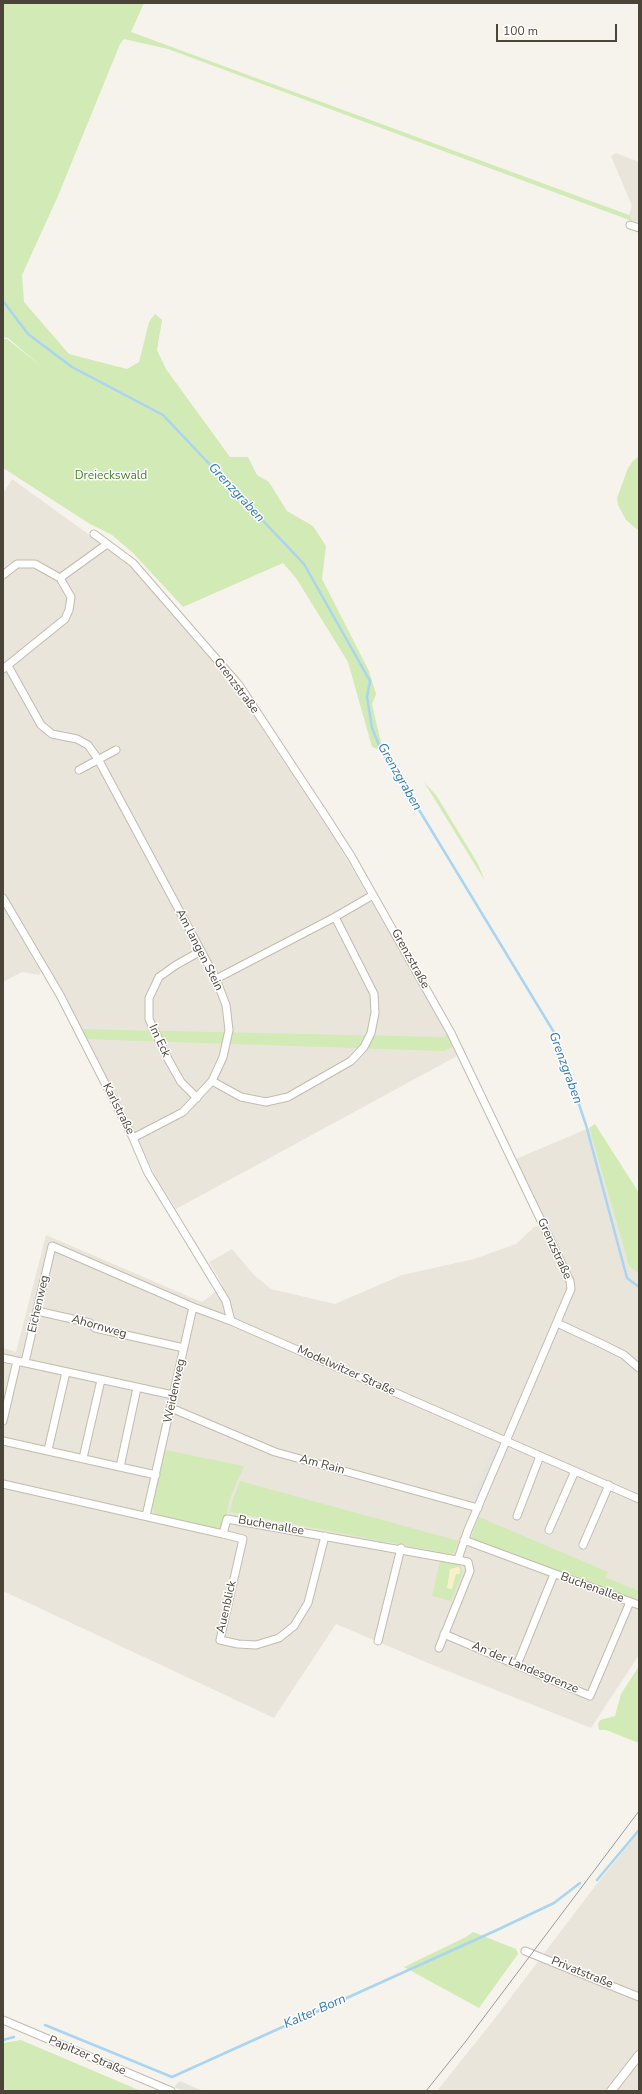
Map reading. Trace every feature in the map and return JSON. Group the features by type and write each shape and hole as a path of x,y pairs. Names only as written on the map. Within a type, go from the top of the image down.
{"street":[{"path":"630,225 639,228"},
{"name":"Grenzstraße","path":"94,534 132,563 239,685 326,817 373,895 451,1033 570,1281 571,1288 506,1441"},
{"path":"60,578 107,544"},
{"path":"3,575 17,564 35,564 60,578 71,597 69,610 65,620 6,667"},
{"name":"Am langen Stein","path":"6,667 41,724 52,734 77,739 88,745 98,759 216,979 226,1005 229,1030 224,1056 212,1082 183,1112 133,1138"},
{"path":"79,770 116,750"},
{"path":"216,979 335,917 373,895"},
{"name":"Karlstraße","path":"3,898 60,995 133,1138 148,1173 226,1301 231,1321"},
{"path":"212,1082 241,1097 266,1102 288,1097 351,1061 364,1048 373,1026 375,1013 374,994 335,917"},
{"name":"Im Eck","path":"197,1098 181,1082 168,1059 149,1018 149,998 159,977 200,951"},
{"name":"Modelwitzer Straße","path":"52,1246 193,1307 231,1321 639,1499"},
{"name":"Eichenweg","path":"26,1362 52,1246"},
{"name":"Weidenweg","path":"146,1516 193,1307"},
{"name":"Ahornweg","path":"37,1311 90,1323 95,1328 184,1348"},
{"path":"557,1323 624,1355 639,1368"},
{"path":"3,1358 173,1395"},
{"path":"3,1421 17,1361"},
{"path":"48,1450 66,1372"},
{"path":"83,1458 101,1380"},
{"path":"120,1467 137,1388"},
{"name":"Am Rain","path":"171,1408 274,1452 478,1508"},
{"path":"3,1441 156,1475"},
{"path":"439,1648 470,1571 468,1562 458,1559 464,1540 506,1441"},
{"path":"517,1516 540,1456"},
{"path":"549,1530 575,1471"},
{"name":"Buchenallee","path":"3,1484 223,1534 228,1519 458,1559"},
{"path":"583,1545 609,1485"},
{"name":"Auenblick","path":"223,1534 243,1539 220,1640 238,1644 256,1645 279,1638 294,1626 308,1603 324,1536"},
{"name":"Buchenallee","path":"464,1540 630,1602"},
{"path":"378,1641 401,1548"},
{"path":"517,1665 554,1574"},
{"path":"630,1602 639,1605"},
{"name":"An der Landesgrenze","path":"444,1634 590,1696 630,1602"},
{"name":"Privatstraße","path":"525,1951 639,1997"},
{"name":"Papitzer Straße","path":"3,2020 171,2091"},
{"path":"611,2091 639,2055"}],"shaded area":[{"path":"616,153 639,162 639,223 632,221 629,215 632,206 611,156"},
{"path":"12,479 127,562 233,684 335,839 443,1025 457,1056 176,1209 157,1179 83,1031 3,893 3,494"},
{"path":"3,906 41,972 39,975 22,972 3,982"},
{"path":"589,1128 629,1266 639,1274 639,1655 591,1728 435,1666 336,1624 274,1718 3,1591 3,1348 16,1352 46,1235 202,1302 223,1286 209,1262 232,1249 254,1275 271,1289 335,1304 402,1275 474,1259 516,1244 534,1227 546,1222 516,1159"},
{"path":"494,1446 500,1449 478,1499 472,1496"},
{"path":"639,1832 639,2091 437,2091 496,2017 595,1886"},
{"path":"180,2081 203,2091 183,2091 174,2087"}],"green space":[{"name":"Dreieckswald","path":"3,3 144,3 131,32 629,215 632,221 168,49 124,39 120,44 58,196 22,275 24,302 69,354 127,369 139,362 149,322 155,314 162,320 157,350 166,369 230,457 248,457 257,475 269,482 287,511 313,526 326,546 322,579 369,671 376,694 372,704 383,751 372,747 348,662 296,578 283,563 183,607 133,553 112,535 90,524 3,468 3,339 7,339 42,367 8,338 3,337"},
{"path":"639,456 639,531 626,520 618,505 617,498 628,468"},
{"path":"424,782 436,795 478,864 485,881"},
{"path":"78,1029 443,1037 451,1033 457,1045 443,1051 83,1039"},
{"path":"595,1124 639,1193 639,1274 629,1266 589,1128"},
{"path":"165,1450 244,1466 230,1498 223,1530 155,1514 152,1507"},
{"path":"240,1481 459,1541 454,1553 450,1554 230,1512"},
{"path":"479,1517 608,1572 605,1579 607,1578 639,1591 635,1600 474,1540 471,1537"},
{"path":"440,1561 460,1565 463,1572 451,1601 432,1596"},
{"path":"639,1666 639,1743 606,1730 599,1730 598,1725 600,1720 615,1716 621,1694"},
{"path":"473,1932 516,1949 518,1954 479,2008 404,1967 466,1937"},
{"path":"21,2040 141,2091 3,2091 3,2043"}],"sand":[{"path":"458,1567 460,1569 460,1574 456,1574 452,1589 447,1588 450,1569"}],"waterway":[{"name":"Grenzgraben","path":"3,301 28,334 72,367 163,415 304,564 370,681 367,697 372,728 382,752 407,790 555,1034 586,1125 627,1278 639,1287"},
{"name":"Kalter Born","path":"597,1880 639,1830"},
{"name":"Kalter Born","path":"45,2025 172,2077 554,1903 580,1883"},
{"name":"Kalter Born","path":"3,2040 14,2037"}],"tram line":[{"path":"426,2091 466,2041 639,1811"}]}
